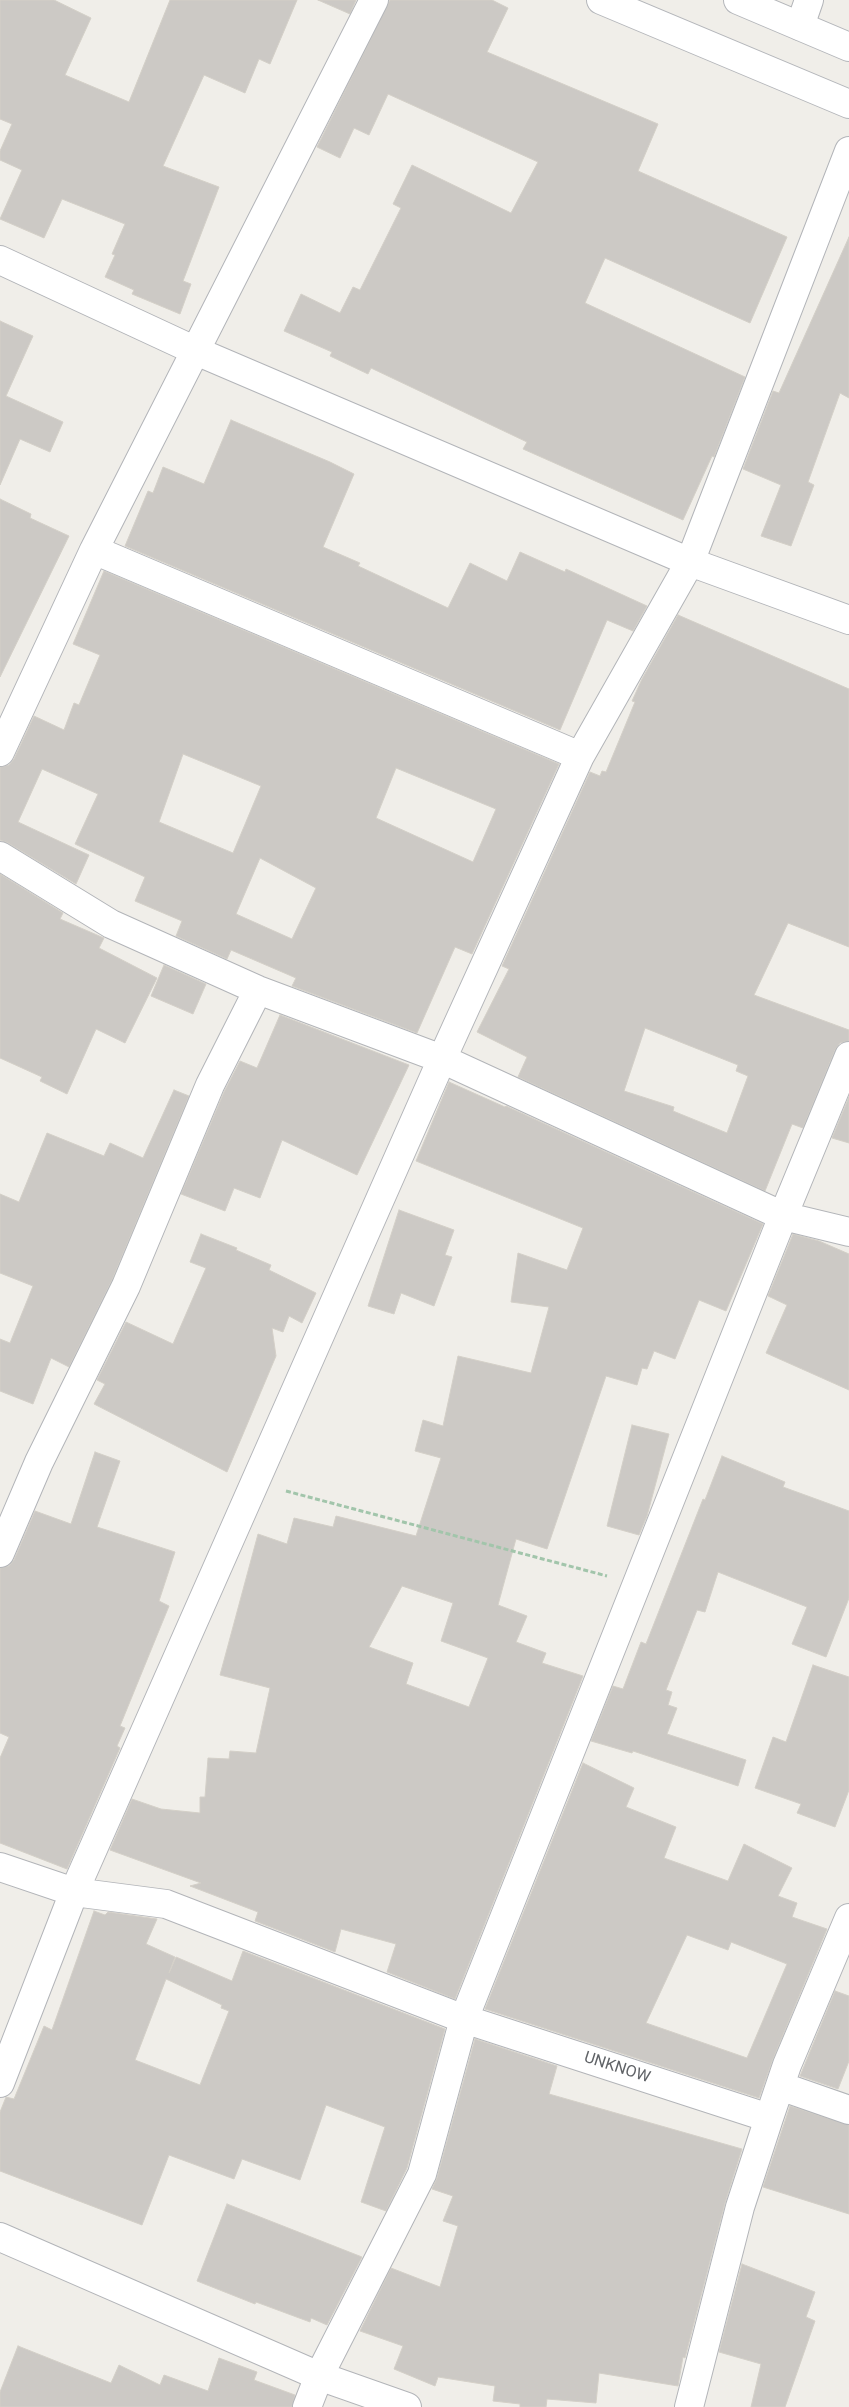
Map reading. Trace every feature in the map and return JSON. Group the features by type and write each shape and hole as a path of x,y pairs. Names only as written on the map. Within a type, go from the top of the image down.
{"street":[{"path":"0,752 94,550 374,0"},
{"path":"601,0 849,104"},
{"path":"738,0 849,46"},
{"path":"800,26 809,0"},
{"path":"0,2083 74,1892 442,1058 580,756 690,562 849,151"},
{"path":"0,260 196,351 690,562 849,620"},
{"path":"94,550 580,756"},
{"path":"0,856 111,924 258,990 442,1058 783,1216 849,1232"},
{"path":"0,1553 39,1462 126,1286 210,1085 258,990"},
{"path":"307,2407 319,2376 422,2174 464,2019 783,1216 849,1056"},
{"name":"UNKNOW","path":"0,1867 74,1892 166,1904 464,2019 769,2118"},
{"path":"689,2407 740,2207 786,2065 849,1918"},
{"path":"780,2086 849,2110"},
{"path":"0,2237 319,2376 407,2407"}],"path":[{"path":"255,1483 636,1584"}],"building":[{"path":"0,0 54,0 91,18 65,75 129,102 170,0 297,0 270,64 259,59 245,93 204,75 163,166 219,187 183,281 191,284 180,314 132,294 134,290 105,277 115,255 112,254 125,224 62,199 44,238 0,219 22,170 0,160 0,151 12,124 0,119"},
{"path":"318,0 356,0 350,14"},
{"path":"390,0 492,0 508,8 487,52 658,124 638,171 787,237 750,323 605,258 585,303 745,377 714,457 712,456 683,520 523,449 527,442 371,368 368,374 330,356 332,352 284,331 301,294 340,313 353,287 360,290 401,208 393,204 412,165 511,213 538,162 388,94 369,135 354,128 340,158 317,147"},
{"path":"849,237 849,398 840,393 808,482 814,485 791,546 761,536 781,485 743,469 773,391 779,393"},
{"path":"0,321 33,336 6,396 63,422 50,452 20,439 0,485"},
{"path":"231,420 354,474 323,547 360,563 358,566 448,608 470,563 507,581 520,552 565,572 566,569 647,606 633,631 607,620 560,730 125,546 148,491 153,493 163,467 204,484"},
{"path":"0,499 31,514 30,518 69,536 0,677"},
{"path":"104,571 559,764 472,954 455,947 417,1033 292,986 296,978 231,950 227,959 176,936 182,921 135,901 145,877 75,844 98,794 42,769 18,822 89,855 76,884 0,840 0,767 9,765 14,759 34,716 64,730 74,703 79,705 100,655 73,644","holes":["183,754 261,786 233,853 159,822","396,768 496,809 473,862 376,818","260,858 316,888 292,939 236,914"]},
{"path":"678,615 849,689 849,947 788,923 754,995 849,1030 849,1041 840,1043 835,1050 803,1128 792,1124 765,1191 518,1077 527,1057 477,1032 509,969 502,966 590,772 600,776 602,771 606,772 635,702 632,701 642,679","holes":["645,1028 738,1065 736,1071 748,1076 727,1133 673,1111 674,1107 624,1091"]},
{"path":"0,874 63,913 60,919 104,938 99,948 157,978 125,1043 96,1029 67,1094 40,1081 42,1077 0,1058"},
{"path":"164,965 206,984 193,1014 151,996"},
{"path":"280,1015 409,1065 357,1175 282,1140 260,1198 234,1188 225,1211 181,1194 224,1092 240,1061 257,1068"},
{"path":"449,1082 506,1106 763,1224 726,1311 699,1300 675,1359 654,1351 647,1369 642,1368 637,1385 606,1376 547,1549 516,1539 498,1605 527,1616 516,1642 546,1653 542,1663 583,1676 455,1999 387,1972 396,1944 341,1929 335,1952 255,1921 258,1912 190,1886 201,1883 110,1850 132,1799 161,1809 200,1813 200,1797 205,1797 208,1758 229,1759 230,1751 256,1753 270,1688 220,1675 258,1534 287,1544 294,1518 333,1527 336,1516 416,1536 441,1458 415,1451 423,1420 443,1426 458,1356 531,1373 549,1307 511,1302 518,1253 567,1270 583,1228 416,1161","holes":["402,1586 453,1603 441,1641 488,1658 469,1707 406,1684 413,1663 369,1647"]},
{"path":"174,1090 189,1096 112,1280 69,1367 51,1358 33,1404 0,1391 0,1339 10,1343 33,1286 0,1273 0,1194 19,1202 47,1133 104,1156 110,1143 143,1158"},
{"path":"849,1097 849,1143 832,1138"},
{"path":"399,1210 454,1230 445,1255 452,1257 434,1306 401,1293 394,1314 368,1306"},
{"path":"201,1234 237,1248 236,1250 271,1265 269,1270 316,1293 302,1323 289,1316 283,1332 272,1328 276,1356 227,1472 94,1404 105,1384 97,1380 126,1322 173,1344 206,1268 190,1262"},
{"path":"793,1234 819,1241 849,1254 849,1390 766,1353 787,1305 768,1296"},
{"path":"632,1425 669,1434 647,1516 639,1535 607,1526"},
{"path":"95,1452 120,1461 97,1527 175,1552 159,1601 169,1606 120,1726 125,1728 117,1746 120,1748 67,1869 0,1843 0,1758 9,1737 0,1733 0,1568 9,1566 14,1560 35,1511 71,1524"},
{"path":"722,1456 785,1482 783,1487 849,1511 849,1598 826,1657 792,1644 807,1607 718,1572 705,1612 697,1610 666,1690 672,1692 668,1705 677,1708 667,1734 746,1760 738,1786 633,1751 632,1753 591,1741 613,1686 623,1689 641,1642 646,1644"},
{"path":"813,1665 849,1677 849,1790 835,1827 797,1813 801,1804 755,1788 773,1737 786,1742"},
{"path":"583,1763 634,1788 626,1807 676,1827 664,1858 728,1881 744,1844 792,1868 778,1896 797,1903 792,1917 827,1929 773,2059 759,2098 485,2009","holes":["687,1935 728,1950 731,1942 787,1964 747,2058 646,2023"]},
{"path":"94,1911 105,1915 108,1912 157,1919 146,1944 175,1957 169,1973 176,1957 232,1981 243,1951 445,2029 407,2168 386,2211 361,2202 385,2127 326,2105 300,2180 242,2159 234,2179 169,2155 142,2225 0,2171 0,2112 6,2097 14,2099 44,2026 52,2030","holes":["166,1979 222,2005 221,2008 229,2011 200,2085 135,2060"]},
{"path":"835,1991 849,1996 849,2061 838,2089 800,2076"},
{"path":"475,2039 557,2066 549,2094 742,2149 725,2203 685,2358 683,2357 678,2386 599,2373 596,2403 547,2399 546,2407 520,2407 520,2404 493,2401 495,2386 438,2377 435,2386 394,2369 403,2346 360,2331 391,2268 440,2287 458,2226 443,2221 453,2196 432,2189 437,2178"},
{"path":"790,2106 849,2125 849,2214 763,2187"},
{"path":"227,2204 362,2257 327,2325 311,2318 310,2322 256,2302 255,2304 197,2281"},
{"path":"742,2264 815,2292 806,2317 815,2321 785,2407 751,2407 761,2364 719,2352"},
{"path":"18,2346 111,2383 119,2365 160,2385 164,2375 208,2391 219,2358 257,2372 254,2380 295,2395 292,2407 0,2407 0,2392"}]}
